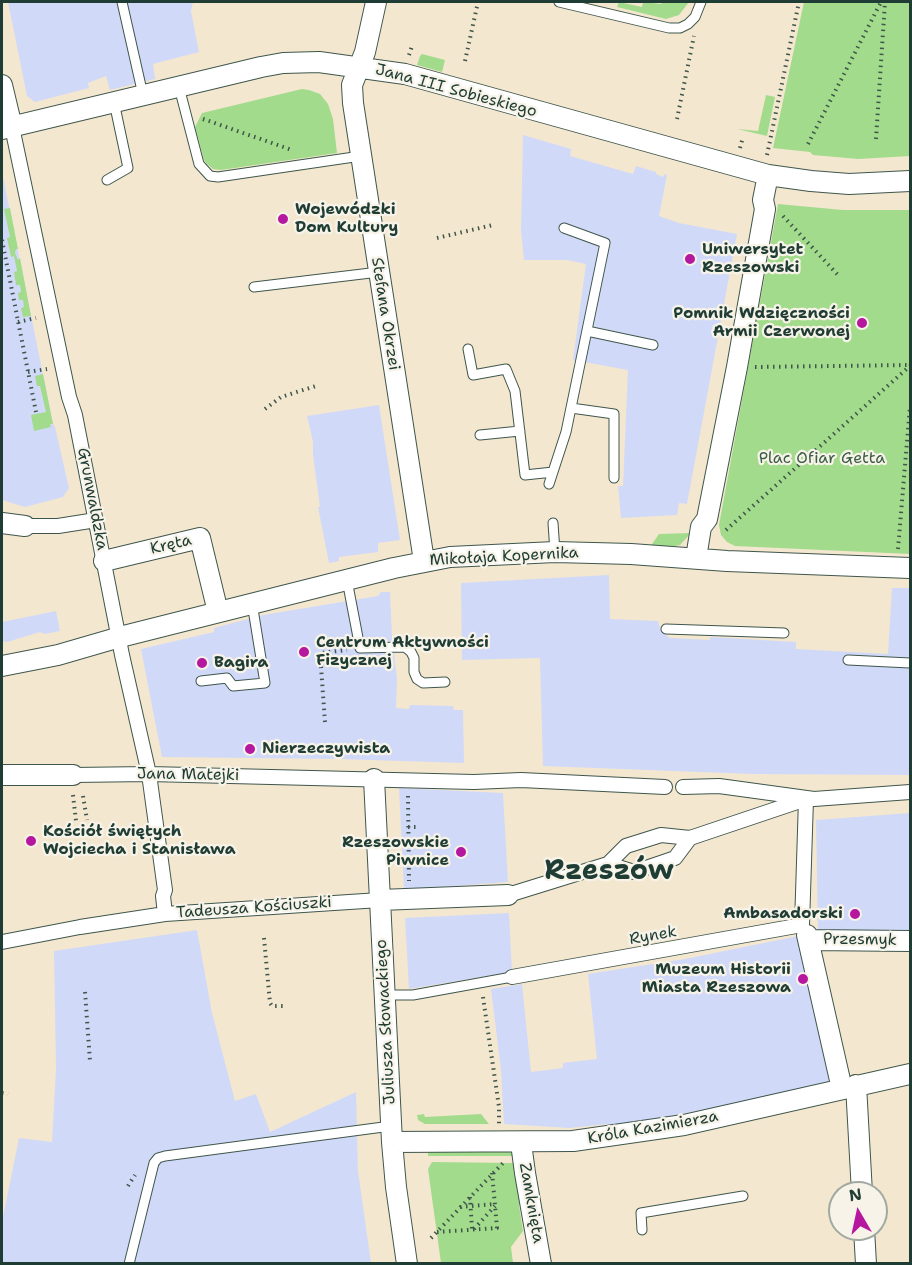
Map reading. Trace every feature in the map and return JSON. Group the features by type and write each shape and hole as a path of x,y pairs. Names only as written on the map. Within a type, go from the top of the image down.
{"street":[{"name":"Stefana Okrzei","path":"376,2 365,52 352,85 424,561"},
{"name":"Jana III Sobieskiego","path":"7,128 283,63 319,62 405,74 765,174 811,182 849,184 910,181"},
{"name":"Grunwaldzka","path":"2,85 7,128 96,520 148,774 165,890 163,896 165,914"},
{"path":"696,558 702,527 707,519 765,209 765,174"},
{"path":"2,523 58,526 96,520"},
{"name":"Kręta","path":"104,561 200,538 218,612"},
{"name":"Mikołaja Kopernika","path":"2,666 58,655 120,636 252,603 424,561 450,557 555,552 696,558 742,568 910,568"},
{"name":"Jana Matejki","path":"2,775 148,774 374,779"},
{"path":"374,779 474,782 521,780 664,787"},
{"name":"Juliusza Słowackiego","path":"374,779 392,1134 396,1187 407,1263"},
{"path":"683,786 719,786 810,799 910,792"},
{"path":"508,895 608,864 626,846 661,835 690,838 810,799"},
{"path":"810,799 806,933 849,1087 861,1181"},
{"path":"608,864 634,872 675,858 690,838"},
{"name":"Tadeusza Kościuszki","path":"2,942 165,914 380,900 508,895"},
{"name":"Przesmyk","path":"806,933 910,941"},
{"name":"Rynek","path":"512,977 806,933"},
{"name":"Króla Kazimierza","path":"392,1134 521,1143 573,1141 684,1125 910,1074"},
{"name":"Zamknięta","path":"521,1143 541,1263"},
{"path":"865,1241 866,1263"}],"lane":[{"path":"122,2 143,95"},
{"path":"559,2 669,28 680,28 688,24 700,5"},
{"path":"179,87 199,164 210,176 218,177 362,156"},
{"path":"107,180 128,168 114,102"},
{"path":"549,484 566,432 605,243 564,228"},
{"path":"254,287 379,272"},
{"path":"587,331 653,345"},
{"path":"468,349 473,375 506,369 515,391 525,475 553,472"},
{"path":"571,408 614,414 615,478"},
{"path":"480,435 520,431"},
{"path":"553,523 555,552"},
{"path":"347,580 360,648 405,647 414,658 414,672 417,679 423,683 445,682"},
{"path":"201,681 227,678 234,686 265,683 252,603"},
{"path":"739,619 739,632"},
{"path":"666,629 784,633"},
{"path":"848,660 910,663"},
{"name":"Rynek","path":"385,994 413,995 512,977"},
{"path":"129,1263 154,1163 158,1158 392,1134"},
{"path":"642,1230 641,1213 743,1196"}],"path":[{"path":"465,60 478,2"},
{"path":"765,174 799,2"},
{"path":"876,139 883,2"},
{"path":"808,144 883,2"},
{"path":"677,119 700,5"},
{"path":"187,113 324,161"},
{"path":"764,200 779,212 838,275"},
{"path":"437,238 493,225"},
{"path":"2,240 36,412"},
{"path":"18,322 28,320"},
{"path":"736,368 910,366"},
{"path":"726,530 910,366"},
{"path":"265,409 281,397 319,385"},
{"path":"899,543 910,406"},
{"path":"326,722 320,653 339,651"},
{"path":"73,796 76,821"},
{"path":"83,796 87,820"},
{"path":"408,799 409,878"},
{"path":"408,827 418,827"},
{"path":"264,938 270,1003 272,1006 283,1006"},
{"path":"481,982 499,1107 500,1129"},
{"path":"85,992 90,1061"},
{"path":"2,1093 8,1094"},
{"path":"431,1238 506,1160"},
{"path":"437,1232 497,1228 492,1172"},
{"path":"470,1197 472,1229"},
{"path":"460,1207 495,1205"},
{"path":"472,1229 495,1205"}],"shaded area":[{"path":"8,2 193,2 191,11 199,52 153,64 155,79 110,90 106,76 88,83 89,88 35,102 27,96"},
{"path":"523,135 571,149 570,156 633,174 636,166 656,172 663,177 665,174 667,175 659,216 679,223 737,234 687,504 679,503 677,515 621,518 618,486 623,486 628,370 573,360 586,264 567,260 524,260 521,231"},
{"path":"2,172 53,424 69,488 63,497 25,507 2,500"},
{"path":"379,405 400,540 378,543 378,552 339,557 339,561 329,563 318,507 320,507 313,442 307,416"},
{"path":"609,575 610,619 658,621 661,631 670,638 710,640 710,637 796,642 796,649 888,654 892,588 910,588 910,775 753,774 543,766 540,658 462,660 461,583"},
{"path":"381,592 390,592 397,679 396,708 409,709 410,705 453,706 454,710 463,710 464,763 162,757 141,649 214,632 214,628 263,615 378,596"},
{"path":"56,611 60,631 44,634 40,632 7,642 2,641 2,622"},
{"name":"Rzeszowskie Piwnice","path":"399,788 503,793 508,882 404,890"},
{"path":"910,813 910,936 821,930 818,933 816,820"},
{"path":"509,913 512,972 409,989 405,918"},
{"path":"197,930 212,1013 235,1101 256,1094 270,1132 356,1092 358,1171 371,1263 2,1264 2,1222 19,1138 52,1142 56,1068 54,951"},
{"path":"798,936 836,1082 609,1129 607,1124 570,1128 504,1124 501,1070 491,989 522,984 531,1072 563,1068 563,1063 597,1059 588,974 685,959"}],"green space":[{"path":"619,2 642,7 643,2 661,4 662,2 689,2 679,15 666,19 617,7"},
{"path":"804,2 910,2 910,156 858,159 813,155 810,152 773,148"},
{"path":"422,54 445,60 442,72 417,65"},
{"path":"302,89 320,94 328,104 333,119 337,153 221,170 213,169 207,164 195,127 202,113"},
{"path":"766,95 775,97 767,136 737,129 758,131"},
{"name":"Plac Ofiar Getta","path":"778,204 843,210 910,210 910,554 735,546 721,535 719,525"},
{"path":"10,208 18,249 15,253 18,260 20,258 31,316 23,317 21,308 24,307 23,300 19,300 18,293 21,292 20,285 16,285 14,272 17,271 7,238 10,237 4,209"},
{"path":"43,374 53,424 50,424 51,427 34,431 31,415 46,412 40,386 37,386 35,376"},
{"path":"691,533 680,545 666,548 650,547 659,534"},
{"path":"424,1114 425,1117 481,1114 489,1124 425,1124 418,1120 417,1115"},
{"path":"428,1152 512,1152 514,1156 428,1156"},
{"path":"432,1162 513,1163 515,1165 523,1196 519,1205 523,1231 511,1247 513,1263 441,1263 428,1169"}],"place":[{"name":"Wojewódzki Dom Kultury","path":"283,219"},
{"name":"Uniwersytet Rzeszowski","path":"690,259"},
{"name":"Pomnik Wdzięczności Armii Czerwonej","path":"862,323"},
{"name":"Centrum Aktywności Fizycznej","path":"304,652"},
{"name":"Bagira","path":"202,663"},
{"name":"Nierzeczywista","path":"250,749"},
{"name":"Kościół świętych Wojciecha i Stanisława","path":"31,841"},
{"name":"Rzeszowskie Piwnice","path":"461,852"},
{"name":"Ambasadorski","path":"855,914"},
{"name":"Muzeum Historii Miasta Rzeszowa","path":"803,979"}],"district":[{"name":"Rzeszów","path":"609,872"}]}
